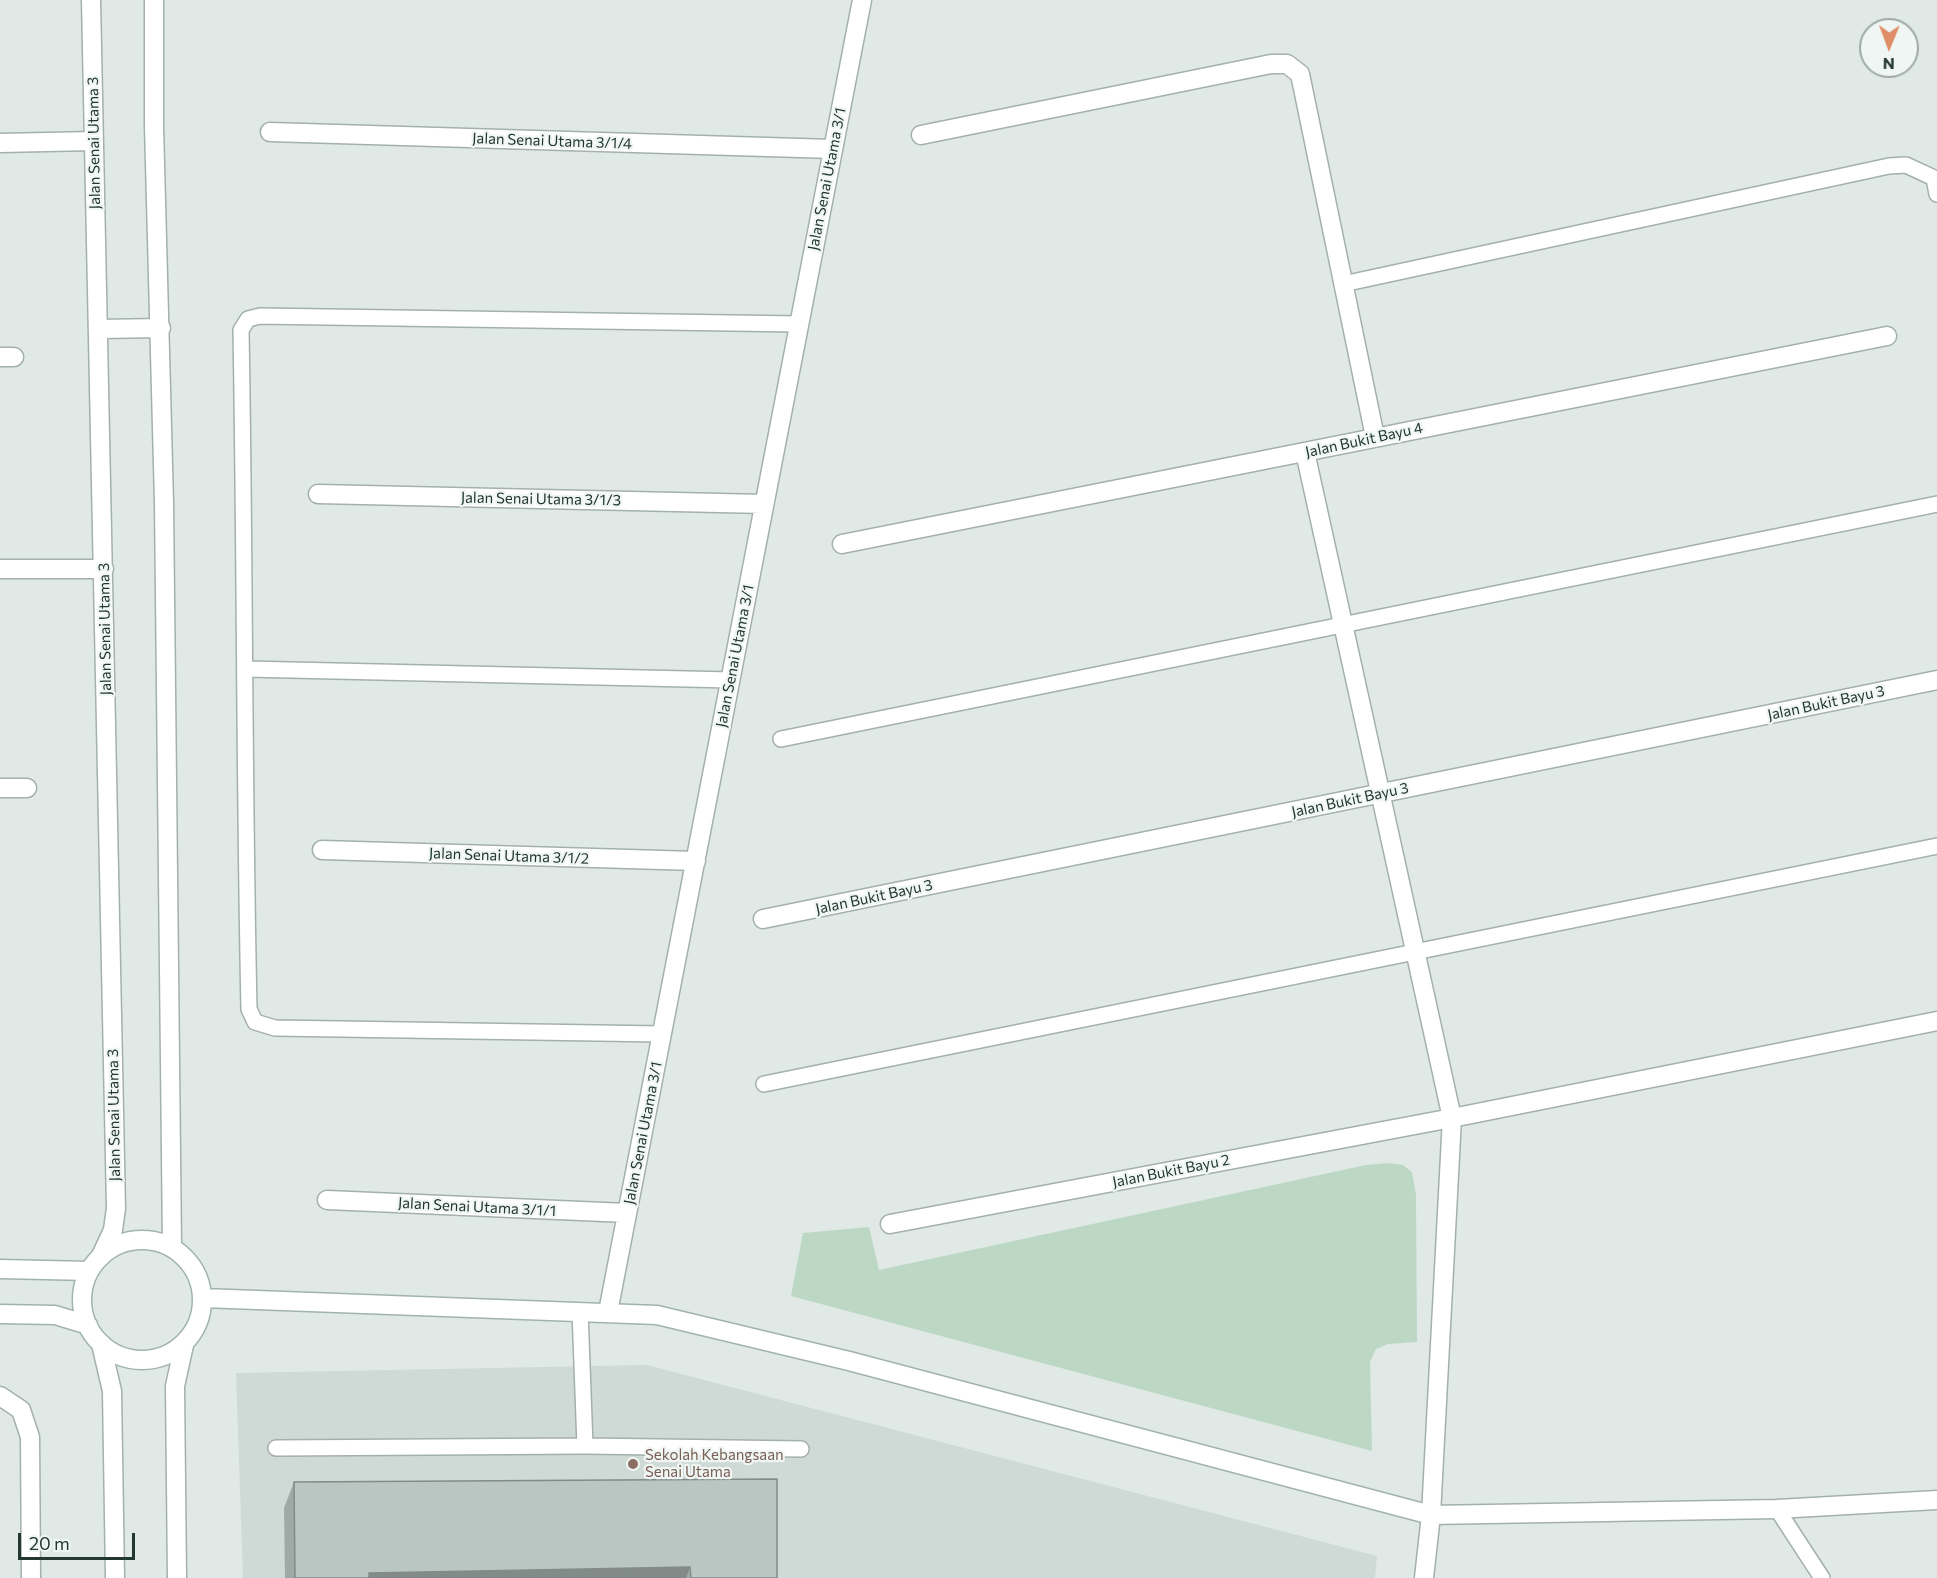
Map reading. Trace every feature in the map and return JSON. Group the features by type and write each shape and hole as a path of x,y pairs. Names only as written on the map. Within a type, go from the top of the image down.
{"street":[{"name":"Jalan Senai Utama 3","path":"91,0 116,1208 113,1230 101,1256"},
{"path":"154,0 154,126 161,328 172,1247"},
{"name":"Jalan Senai Utama 3/1","path":"608,1312 862,0"},
{"path":"921,135 1271,64 1287,64 1300,74 1375,437"},
{"name":"Jalan Senai Utama 3/1/4","path":"270,132 833,149"},
{"path":"0,143 93,141"},
{"path":"99,329 161,328"},
{"name":"Jalan Bukit Bayu 4","path":"842,544 1887,336"},
{"path":"1305,452 1452,1118 1431,1515 1424,1578"},
{"name":"Jalan Senai Utama 3/1/3","path":"318,494 764,504"},
{"path":"0,569 104,569"},
{"name":"Jalan Bukit Bayu 3","path":"763,919 1937,680"},
{"path":"0,788 27,788"},
{"name":"Jalan Senai Utama 3/1/2","path":"322,850 696,861"},
{"name":"Jalan Bukit Bayu 2","path":"890,1224 1452,1118 1937,1021"},
{"name":"Jalan Senai Utama 3/1/1","path":"327,1200 627,1213"},
{"path":"101,1344 116,1354 133,1359 151,1359 169,1354 184,1344 196,1329 202,1312 203,1298 198,1275 187,1259 172,1247 154,1240 136,1240 117,1245 101,1256 89,1271 83,1288 82,1307 88,1325 101,1344 112,1392 115,1578"},
{"path":"0,1269 89,1271"},
{"path":"203,1298 657,1315 849,1361 1431,1515 1777,1509 1937,1500"},
{"path":"0,1314 55,1315 88,1325"},
{"path":"177,1578 174,1386 184,1344"},
{"path":"0,1396 21,1410 30,1437 30,1578"}],"lane":[{"path":"1343,284 1889,166 1906,165 1934,178 1937,194"},
{"path":"662,1034 275,1028 255,1022 249,1009 246,859 242,330 248,319 260,316 799,324"},
{"path":"781,739 1937,504"},
{"path":"246,669 730,680"},
{"path":"764,1084 1937,846"},
{"path":"580,1311 585,1446"},
{"path":"276,1448 585,1446 801,1449"},
{"path":"1777,1509 1822,1578"}],"shaded area":[{"name":"Sekolah Kebangsaan Senai Utama","path":"647,1365 1377,1556 1375,1578 243,1578 236,1373"}],"green space":[{"path":"1389,1163 1403,1165 1412,1172 1416,1195 1417,1342 1388,1344 1376,1349 1370,1362 1372,1451 791,1296 803,1233 869,1227 879,1270 1366,1165"}],"building":[{"path":"777,1479 777,1578 691,1578 690,1567 369,1573 369,1578 295,1578 294,1482"}],"place":[{"name":"Sekolah Kebangsaan Senai Utama","path":"633,1464"}]}
